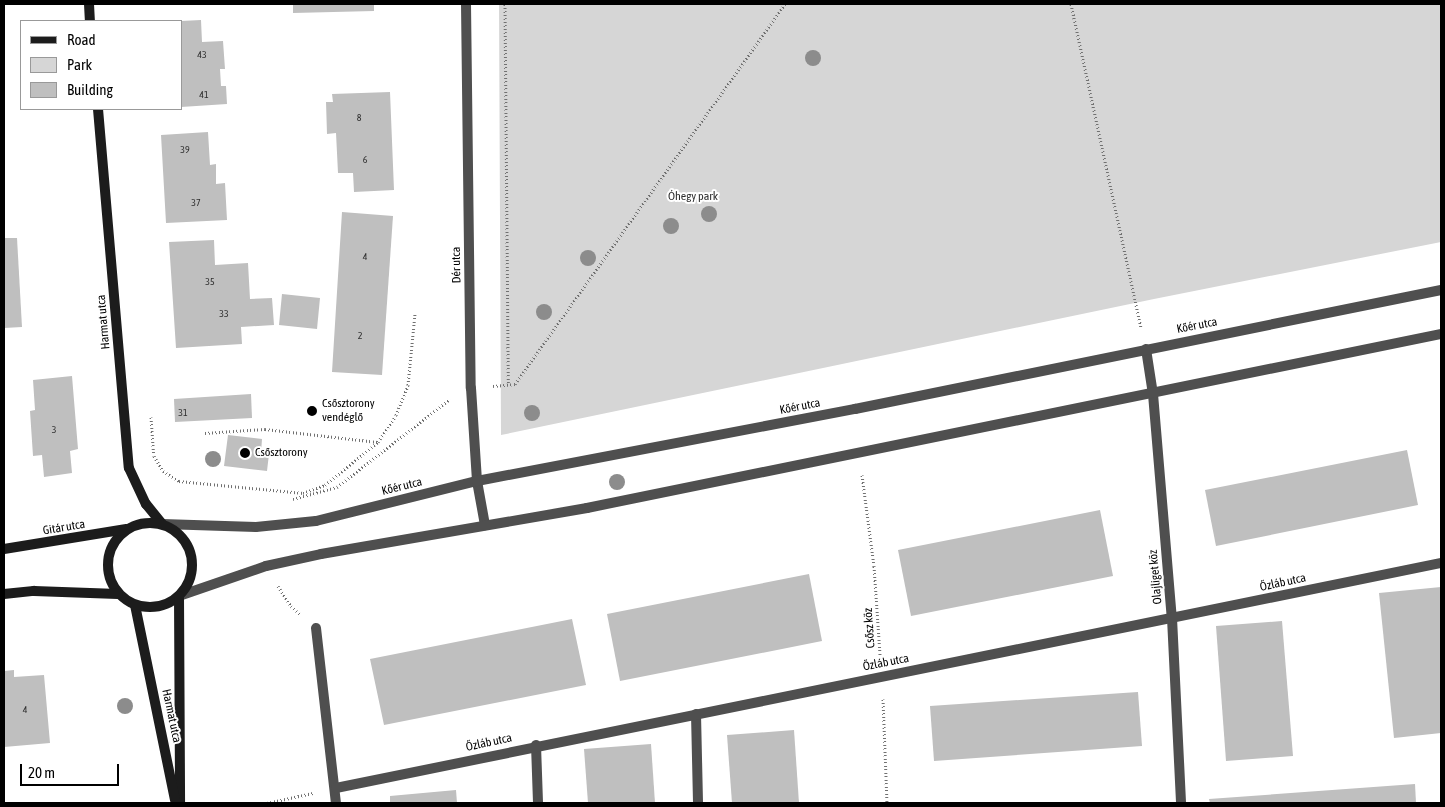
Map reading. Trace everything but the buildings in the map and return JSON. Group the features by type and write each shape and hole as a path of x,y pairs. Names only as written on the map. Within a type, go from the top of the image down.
{"street":[{"path":"89,4 90,20"},
{"name":"Dér utca","path":"466,4 471,388 477,481 485,525"},
{"name":"Harmat utca","path":"98,110 130,468 146,504 162,524 177,533 188,547 192,564 189,581 179,596 180,803"},
{"name":"Kőér utca","path":"162,524 256,528 316,521 477,481 855,409 1441,290"},
{"path":"162,524 144,523 127,529 114,541 108,558 108,576 118,594 135,605 150,608 166,604 179,596 266,566 586,508 1441,334"},
{"name":"Olajliget köz","path":"1146,349 1153,394 1172,618 1181,803"},
{"name":"Gitár utca","path":"4,549 127,529"},
{"name":"Őzláb utca","path":"336,788 536,745 1441,563"},
{"path":"4,594 34,591 118,594"},
{"name":"Harmat utca","path":"135,605 176,803"},
{"path":"316,628 336,788 336,803"},
{"path":"696,714 698,803"},
{"path":"536,745 538,803"}],"path":[{"path":"505,4 508,384"},
{"path":"290,500 337,487 441,404 471,388 515,384 785,4"},
{"path":"1070,4 1146,349"},
{"path":"151,417 154,456 163,471 179,481 303,493 325,485 378,442 396,415 408,385 415,313"},
{"path":"205,433 265,429 378,442"},
{"name":"Csősz köz","path":"858,453 874,566 882,676 887,803"},
{"path":"267,803 336,788"}],"green space":[{"name":"Óhegy park","path":"499,4 1441,4 1441,242 1154,299 501,435"}],"place":[{"name":"Csősztorony vendéglő","path":"312,411"},
{"name":"Csősztorony","path":"245,453"}]}
